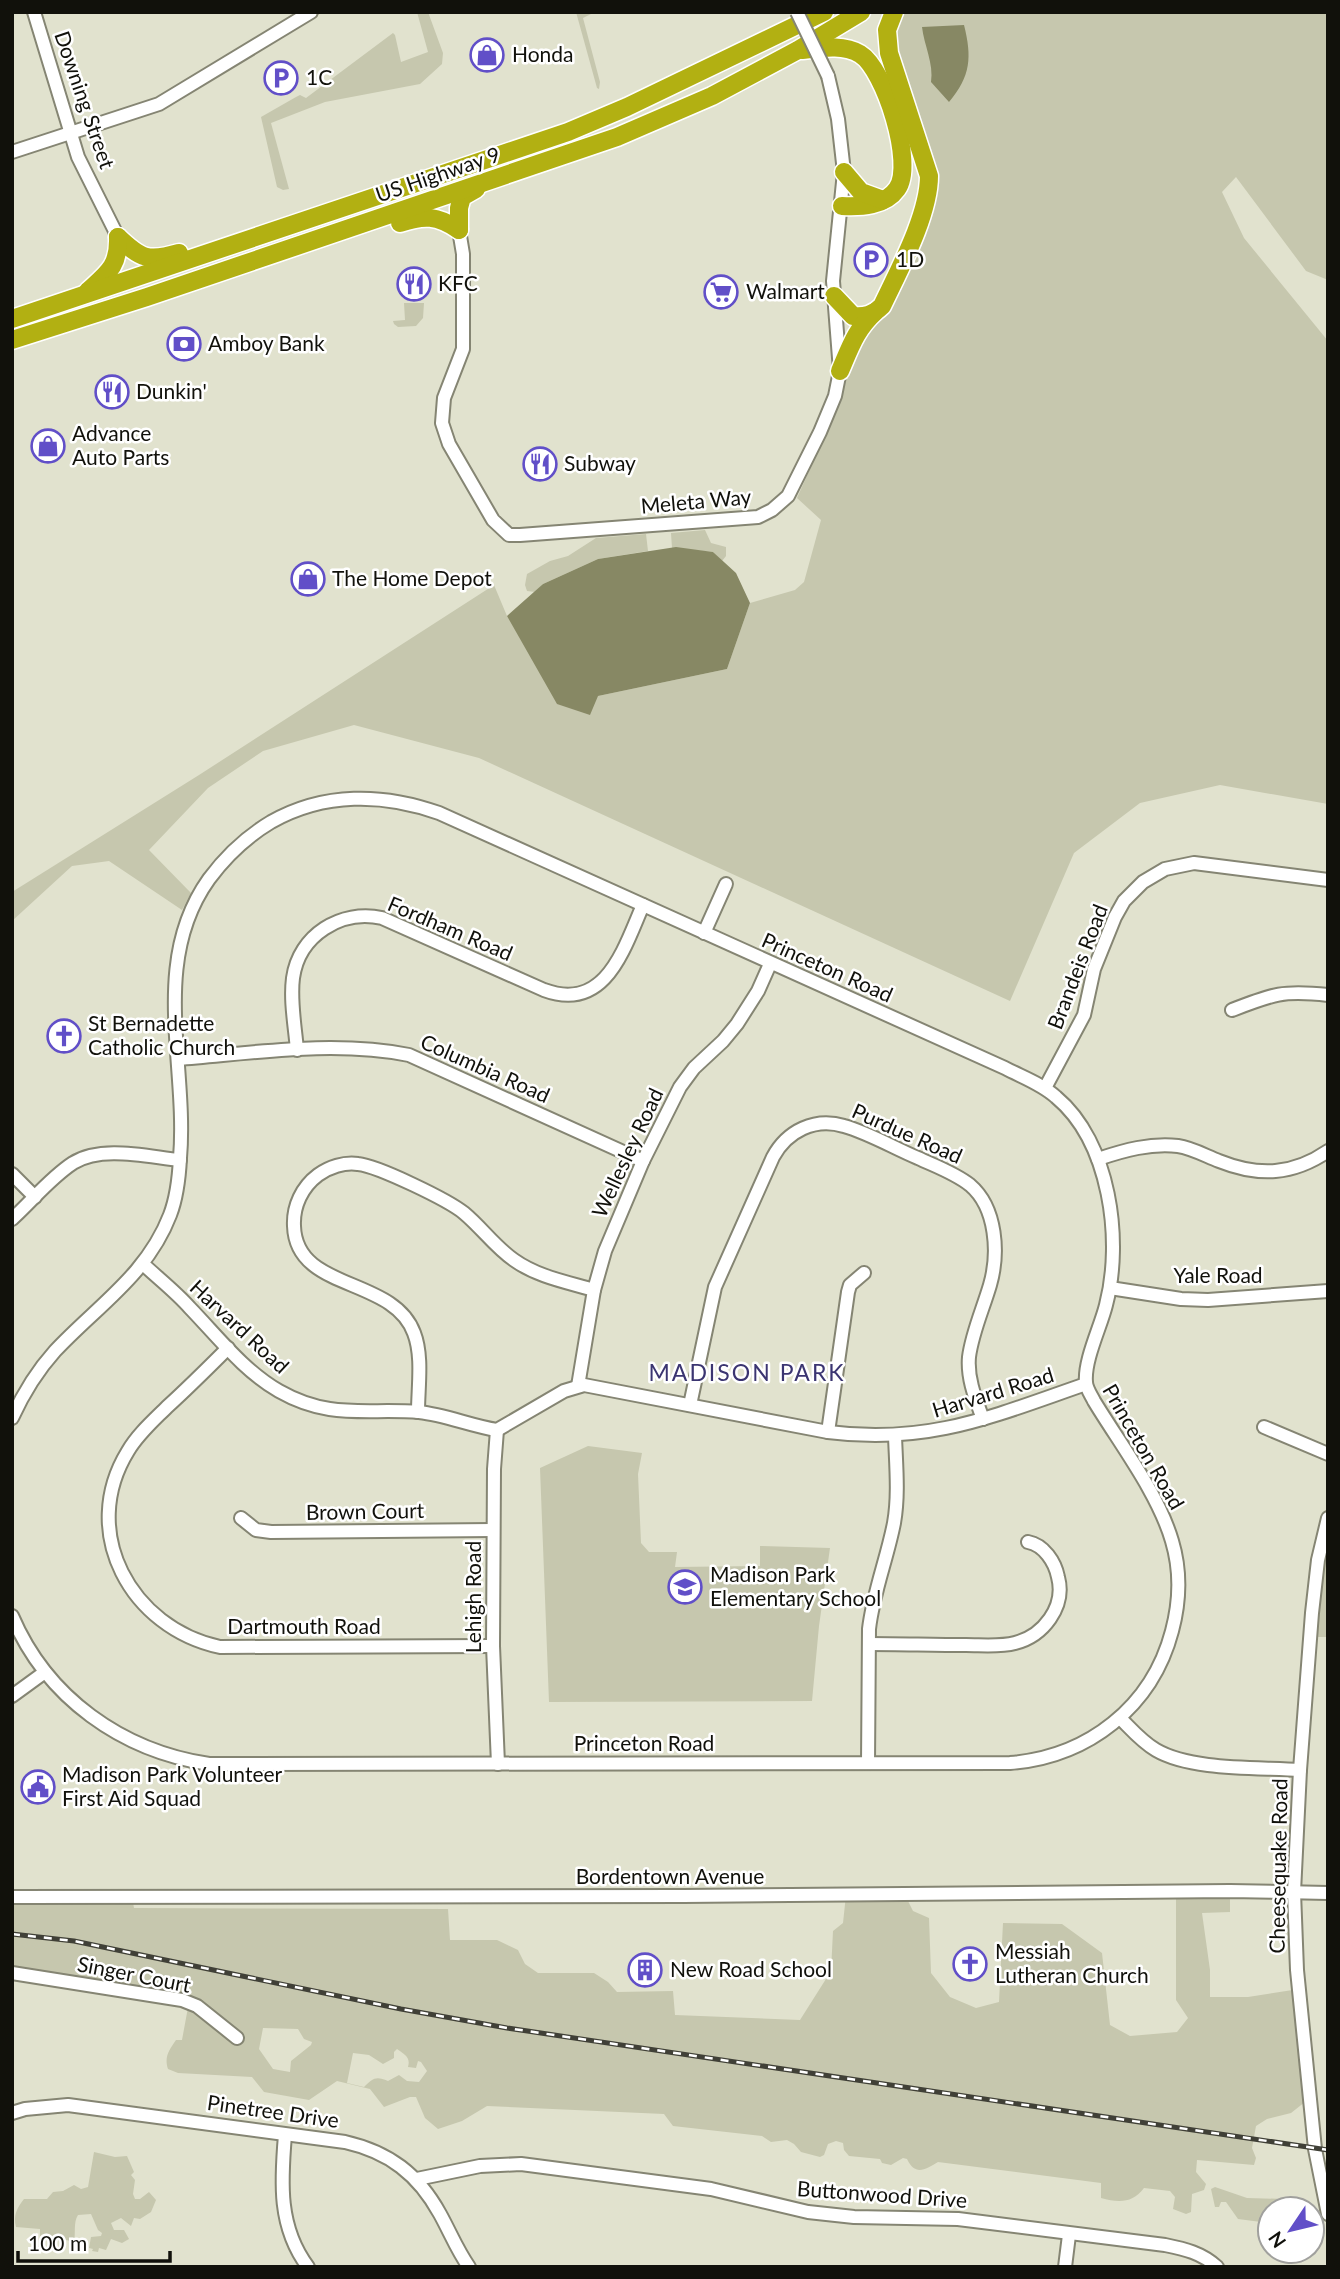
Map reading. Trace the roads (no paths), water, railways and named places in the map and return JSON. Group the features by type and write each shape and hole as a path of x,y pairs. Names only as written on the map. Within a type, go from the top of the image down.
{"highway":[{"name":"US Highway 9","path":"12,319 568,132 652,95 824,12"},
{"name":"US Highway 9","path":"12,340 617,136 712,96 798,50 861,12"},
{"path":"840,371 854,337 882,306 924,210 929,189 929,176 889,53 887,30 894,12"},
{"path":"798,50 850,50 865,58 877,73 894,121 903,167 898,189 883,200 864,206 842,206"},
{"path":"458,230 458,208 462,197 525,169"},
{"path":"844,172 861,192 883,200"},
{"path":"288,249 325,248 418,217 443,219 458,230"},
{"path":"118,237 142,257 158,259 201,246 263,236"},
{"path":"85,295 116,264 118,237"},
{"path":"834,296 853,316 864,317 875,312"}],"street":[{"name":"Downing Street","path":"34,12 79,157 118,237"},
{"path":"12,152 172,97 311,12"},
{"name":"Meleta Way","path":"458,230 463,254 463,349 444,398 442,423 449,444 493,520 509,535 758,517 772,510 792,489 830,408 840,371 834,281 844,172 838,119 828,76 797,12"},
{"name":"Princeton Road","path":"12,1616 25,1643 45,1672 80,1709 115,1733 145,1748 192,1762 242,1766 994,1763 1032,1760 1079,1746 1121,1718 1147,1687 1164,1655 1177,1608 1178,1573 1172,1539 1164,1520 1086,1384 1089,1362 1110,1287 1112,1238 1098,1158 1091,1140 1063,1103 1045,1088 1005,1068 426,808 390,799 369,797 329,801 280,817 248,837 219,866 195,902 181,937 176,959 174,989 182,1126 177,1191 171,1213 159,1240 143,1264 53,1353 31,1382 13,1414"},
{"name":"Brandeis Road","path":"1045,1088 1084,1015 1094,969 1115,917 1124,901 1143,882 1165,869 1194,863 1328,880"},
{"path":"704,933 726,884"},
{"name":"Fordham Road","path":"297,1049 292,996 296,965 314,936 335,922 361,916 383,918 544,990 568,994 592,988 611,973 643,905"},
{"name":"Wellesley Road","path":"578,1385 594,1290 611,1235 643,1161 670,1103 684,1080 737,1024 758,991 770,964"},
{"path":"1233,1010 1267,997 1290,992 1328,995"},
{"name":"Columbia Road","path":"178,1059 297,1049 375,1048 409,1055 643,1161"},
{"name":"Purdue Road","path":"690,1405 715,1287 773,1157 785,1140 796,1132 815,1124 828,1123 848,1127 952,1174 973,1188 984,1203 992,1229 993,1268 971,1346 969,1367 983,1419"},
{"path":"1098,1158 1152,1144 1181,1147 1228,1165 1259,1172 1284,1171 1302,1165 1328,1150"},
{"path":"12,1219 74,1163 89,1157 112,1154 180,1160"},
{"path":"418,1412 418,1352 415,1333 405,1316 386,1300 316,1268 298,1245 294,1228 295,1208 303,1191 318,1174 331,1167 352,1163 374,1168 454,1206 523,1266 544,1276 594,1290"},
{"path":"12,1174 35,1197"},
{"name":"Harvard Road","path":"143,1264 264,1381 307,1404 350,1412 418,1412 497,1430"},
{"path":"828,1432 848,1292 850,1285 864,1273"},
{"name":"Yale Road","path":"1110,1287 1208,1300 1328,1291"},
{"name":"Dartmouth Road","path":"228,1348 137,1438 115,1478 109,1516 113,1546 128,1585 145,1608 176,1631 202,1643 228,1648 493,1646"},
{"name":"Harvard Road","path":"578,1385 828,1432 895,1436 935,1432 983,1419 1086,1384"},
{"path":"497,1430 555,1395 578,1385"},
{"path":"1264,1427 1328,1454"},
{"name":"Lehigh Road","path":"497,1430 493,1646 498,1764"},
{"path":"869,1763 869,1644 873,1607 894,1521 897,1493 895,1436"},
{"name":"Brown Court","path":"241,1518 256,1530 271,1532 494,1530"},
{"name":"Cheesequake Road","path":"1328,1518 1314,1587 1294,1892 1297,1970 1315,2148 1328,2214"},
{"path":"869,1644 1004,1645 1017,1643 1037,1633 1056,1607 1059,1580 1046,1553 1037,1545 1028,1542"},
{"path":"12,1696 45,1672"},
{"path":"1121,1718 1149,1745 1180,1760 1300,1770"},
{"name":"Bordentown Avenue","path":"12,1897 683,1896 1230,1891 1328,1893"},
{"name":"Singer Court","path":"12,1973 182,2000 197,2006 237,2038"},
{"name":"Pinetree Drive","path":"12,2113 25,2109 68,2105 345,2141 364,2146 383,2154 417,2179 439,2211 469,2267"},
{"path":"285,2134 282,2205 291,2236 308,2267"},
{"name":"Buttonwood Drive","path":"417,2179 480,2166 521,2164 712,2189 808,2212 854,2217 958,2219 1185,2249 1202,2256 1217,2267"},
{"path":"1065,2267 1069,2235"}],"railway":[{"path":"12,1934 74,1941 401,2009 507,2028 1328,2150"}],"place":[{"name":"Honda","path":"487,55"},
{"name":"1C","path":"281,78"},
{"name":"1D","path":"871,260"},
{"name":"KFC","path":"414,284"},
{"name":"Walmart","path":"721,292"},
{"name":"Amboy Bank","path":"184,344"},
{"name":"Dunkin'","path":"112,392"},
{"name":"Advance Auto Parts","path":"48,446"},
{"name":"Subway","path":"540,464"},
{"name":"The Home Depot","path":"308,579"},
{"name":"St Bernadette Catholic Church","path":"64,1036"},
{"name":"Madison Park Elementary School","path":"685,1587"},
{"name":"Madison Park Volunteer First Aid Squad","path":"38,1787"},
{"name":"Messiah Lutheran Church","path":"970,1964"},
{"name":"New Road School","path":"645,1970"}],"district":[{"name":"MADISON PARK","path":"747,1373"}]}
